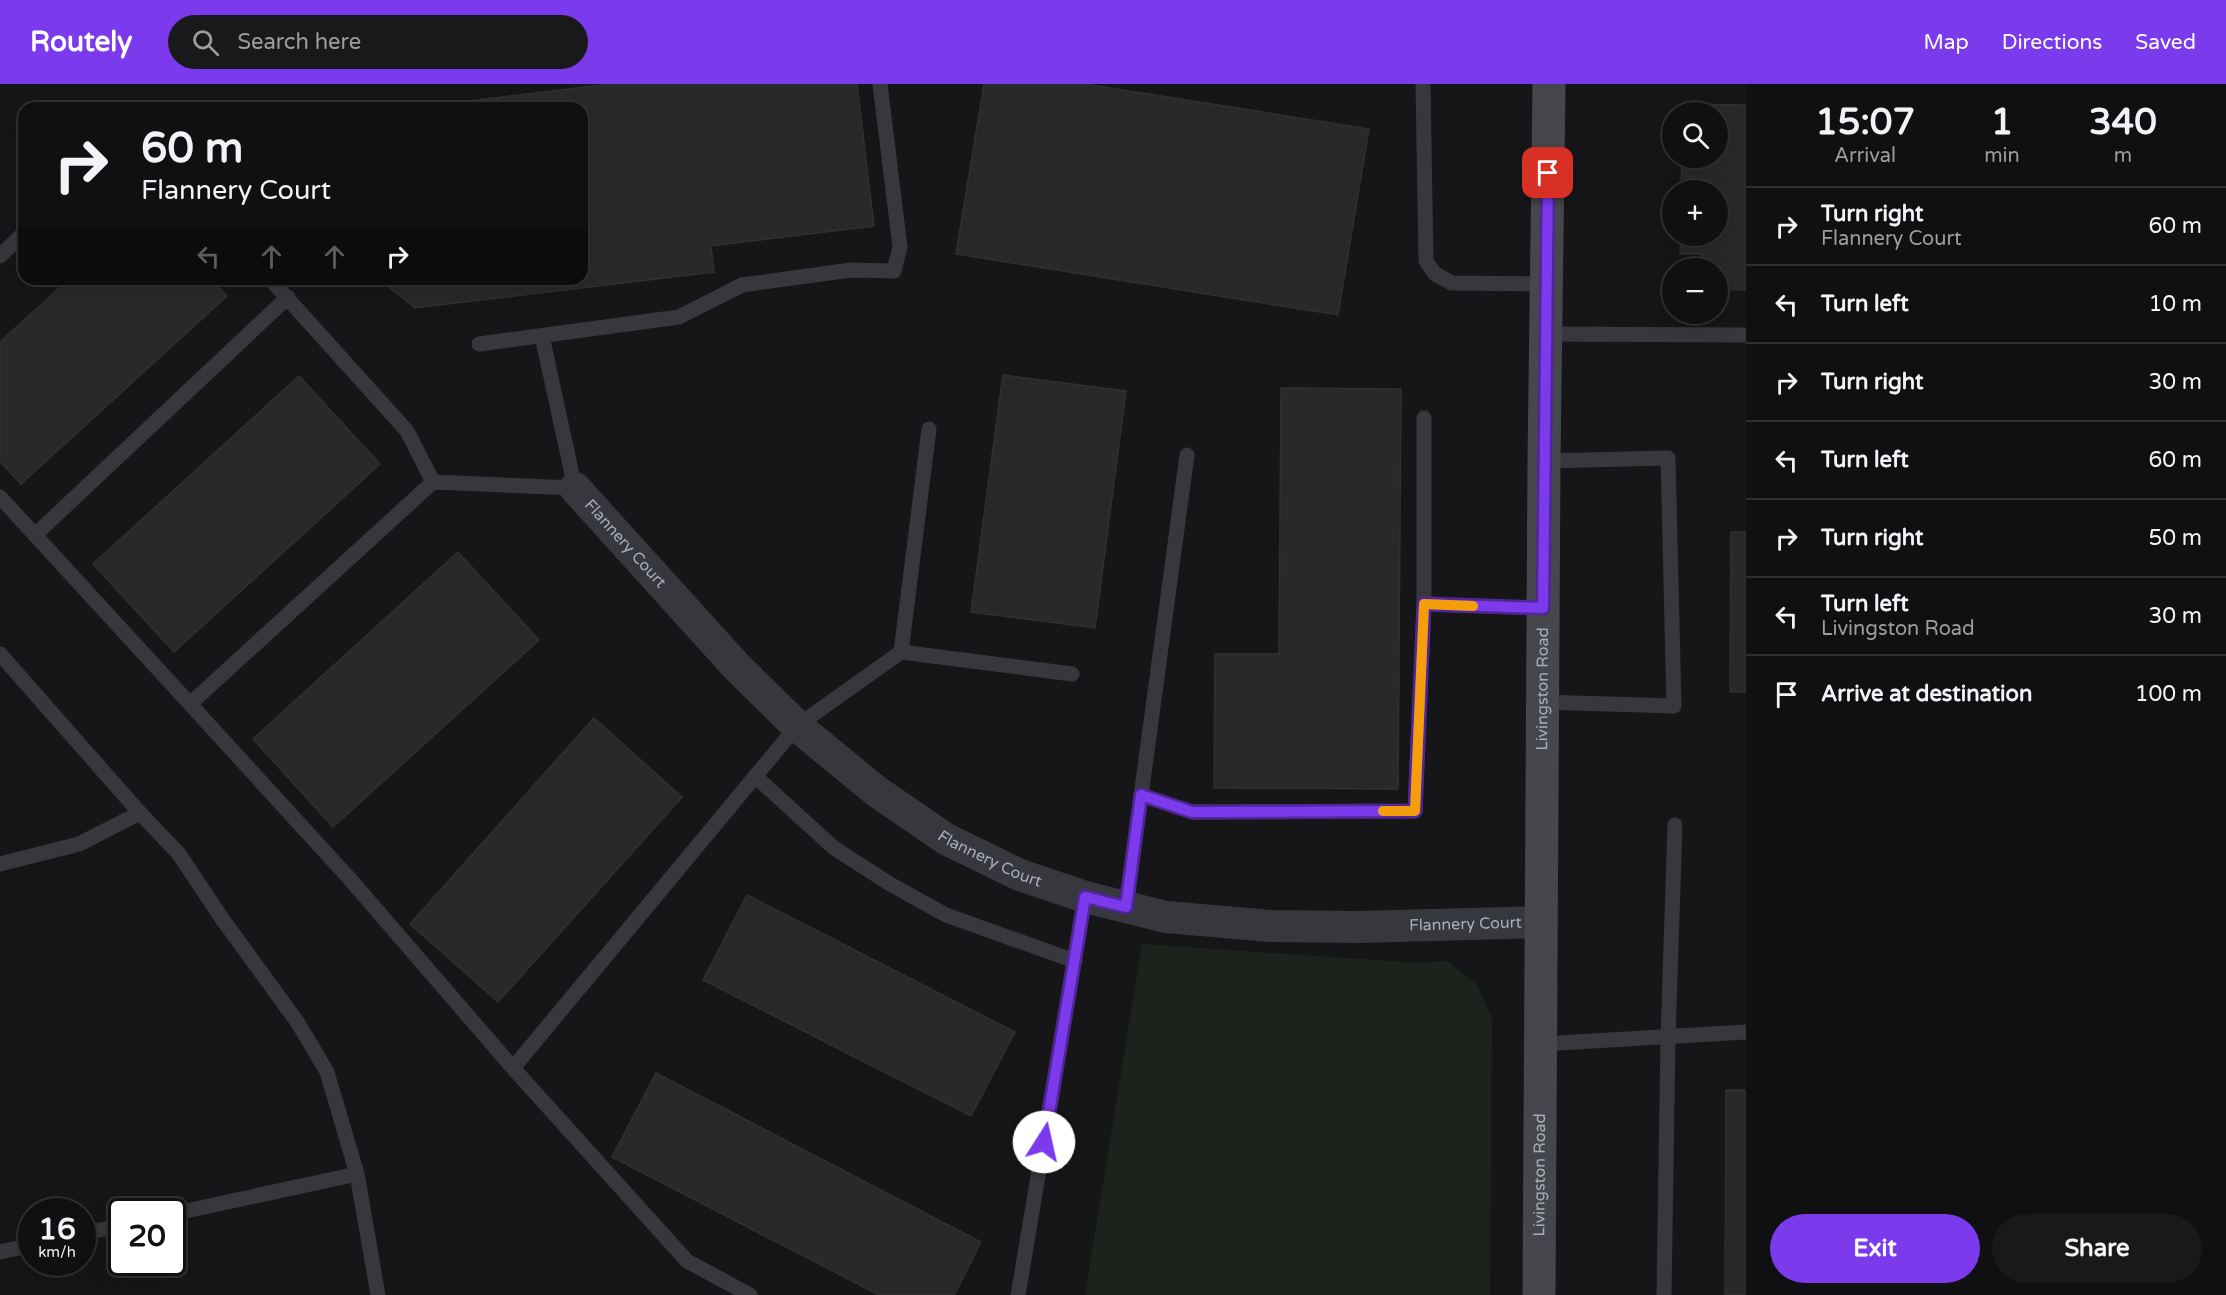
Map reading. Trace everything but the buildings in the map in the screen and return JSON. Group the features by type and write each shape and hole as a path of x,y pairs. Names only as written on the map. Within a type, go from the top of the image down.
{"street":[{"name":"Livingston Road","path":"1539,1295 1545,334 1549,84"},
{"name":"Flannery Court","path":"575,488 736,666 797,726 876,791 946,839 1020,875 1085,897 1166,917 1271,926 1358,927 1541,922"}],"lane":[{"path":"479,344 679,317 742,285 850,270 894,271 900,247 880,84"},
{"path":"1423,84 1426,261 1436,274 1452,283 1546,284"},
{"path":"0,256 18,239"},
{"path":"276,285 407,431 434,482"},
{"path":"35,535 288,297"},
{"path":"1545,334 1746,335"},
{"path":"190,704 434,482 575,488 542,336"},
{"path":"1141,795 1192,812 1415,811 1424,604 1424,418"},
{"path":"902,652 929,429"},
{"path":"1126,907 1187,455"},
{"path":"1542,702 1674,706 1668,458 1544,461"},
{"path":"0,496 349,878 513,1068 687,1261 750,1295"},
{"path":"1424,604 1543,608"},
{"path":"513,1068 797,726 902,652 1072,674"},
{"path":"0,654 179,854 223,920 279,995 327,1072 357,1174 378,1295"},
{"path":"755,776 834,848 890,884 946,915 1075,961"},
{"path":"0,864 79,844 140,813"},
{"path":"1664,1295 1668,1038 1675,825"},
{"path":"1018,1295 1085,897"},
{"path":"1541,1044 1746,1032"},
{"path":"186,1211 357,1174"},
{"path":"0,1252 18,1248"}],"shaded area":[{"path":"1142,944 1420,963 1447,961 1477,985 1492,1019 1490,1295 1085,1295"}],"slow traffic":[{"path":"1383,811 1415,811 1424,604 1473,606"}],"route":[{"path":"1044,1142 1085,897 1126,907 1141,795 1192,812 1415,811 1424,604 1543,608 1548,173"}]}
